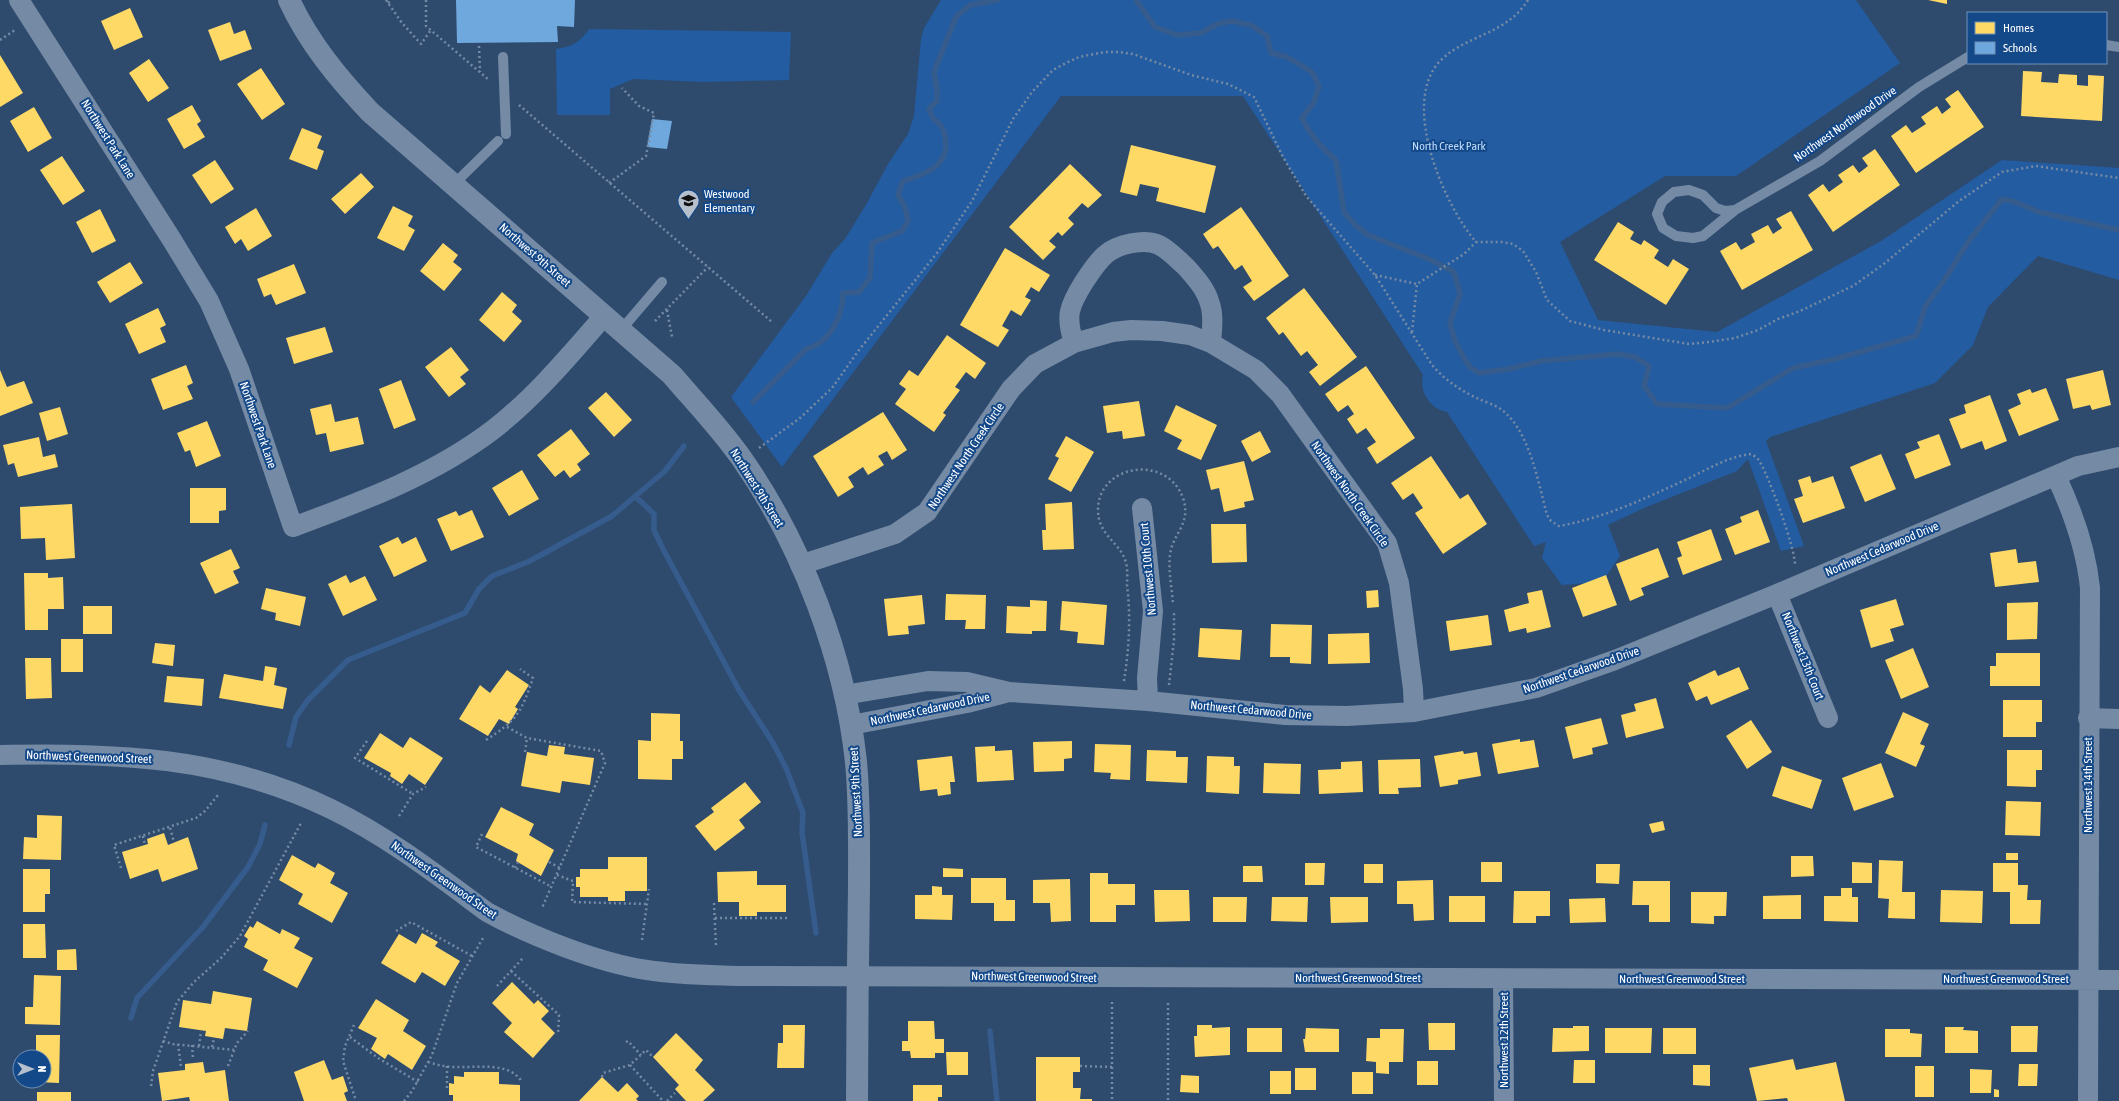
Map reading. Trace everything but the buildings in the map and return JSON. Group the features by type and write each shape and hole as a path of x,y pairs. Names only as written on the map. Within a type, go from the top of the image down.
{"street":[{"name":"Northwest Park Lane","path":"19,0 168,233 208,301 239,369 293,527 395,487 464,449 494,428 512,412 604,316"},
{"name":"Northwest 9th Street","path":"289,0 314,44 340,80 370,112 672,376 742,459 769,504 800,565 823,619 851,726 858,797 857,1101"},
{"path":"1074,343 1068,325 1069,311 1082,285 1105,255 1115,248 1140,242 1158,244 1173,255 1193,275 1210,304 1213,316 1211,343"},
{"name":"Northwest North Creek Circle","path":"800,565 895,534 927,512 1011,390 1035,364 1074,343 1097,336 1131,330 1162,331 1190,335 1211,343 1256,370 1280,394 1387,543 1399,583 1413,689 1414,712"},
{"name":"Northwest Cedarwood Drive","path":"844,695 928,680 967,682 1009,692 1148,701 1285,715 1346,716 1414,712 1536,688 1615,660 1777,594 2078,466 2119,457"},
{"name":"Northwest 14th Street","path":"2056,476 2073,516 2085,552 2090,588 2088,718 2088,1101"},
{"name":"Northwest 10th Court","path":"1142,508 1152,611 1147,678 1148,701"},
{"name":"Northwest 13th Court","path":"1777,594 1828,718"},
{"name":"Northwest Cedarwood Drive","path":"851,726 967,703 1009,692"},
{"path":"2088,718 2119,718"},
{"name":"Northwest Greenwood Street","path":"0,755 66,754 137,756 202,766 234,773 330,808 359,824 410,856 500,920 577,951 627,966 647,970 690,974 1503,979 2119,980"},
{"name":"Northwest 12th Street","path":"1503,979 1504,1101"}],"lane":[{"path":"2107,45 2119,47"},
{"path":"503,57 506,134"},
{"name":"Northwest Northwood Drive","path":"1735,210 1725,211 1716,208 1703,195 1689,190 1674,192 1662,202 1657,214 1663,228 1676,236 1693,238 1703,236 1735,210 1820,161 1919,87 1967,58"},
{"path":"453,184 498,141"},
{"path":"621,330 662,282"}],"path":[{"path":"386,0 421,44 431,30"},
{"path":"388,3 392,0"},
{"path":"426,0 426,26 772,322"},
{"path":"1476,242 1455,213 1433,161 1424,111 1425,93 1434,70 1441,60 1453,51 1487,34 1513,18 1528,0"},
{"path":"479,46 480,72"},
{"path":"742,459 800,418 832,388 859,350 956,228 972,201 1013,119 1032,92 1053,70 1079,57 1105,52 1126,53 1191,75 1228,84 1254,97 1283,157 1306,196 1375,275 1422,350 1443,377 1456,387 1498,407 1515,422 1530,455 1547,515 1551,520 1559,526 1601,516 1638,502 1724,460 1750,454 1758,458 1789,535 1796,564 1794,569 1799,584"},
{"path":"610,183 646,156 654,113 639,106 622,88"},
{"path":"1375,275 1416,284 1464,254 1476,242 1501,242 1513,244 1523,251 1536,272 1548,300 1570,321 1604,330 1689,344 1734,338 1758,330 1778,319 1800,311 1853,286 1885,263 1959,201 2002,172 2036,166 2119,178"},
{"path":"655,321 708,267"},
{"path":"1412,333 1416,284"},
{"path":"667,310 672,337"},
{"path":"486,740 507,727 517,717 521,709 533,678 520,669"},
{"path":"507,727 526,738 601,751 604,757 605,763 542,908"},
{"path":"525,752 526,738"},
{"path":"367,741 355,758 413,794"},
{"path":"399,816 413,794 426,787"},
{"path":"121,868 114,846 196,818 205,811 218,795"},
{"path":"151,1086 153,1070 177,1002 194,982 221,958 240,936 301,823"},
{"path":"170,828 174,842"},
{"path":"482,834 476,847 552,887"},
{"path":"143,836 146,845"},
{"path":"515,868 518,862"},
{"path":"549,862 560,868"},
{"path":"557,875 573,881 572,902 647,904"},
{"path":"642,940 649,889"},
{"path":"714,903 716,947"},
{"path":"715,918 787,918"},
{"path":"396,931 411,922 472,956"},
{"path":"404,1101 418,1082 428,1062 437,1043 457,983 483,938"},
{"path":"497,986 523,958"},
{"path":"511,971 559,1015 558,1035"},
{"path":"1112,1002 1112,1101"},
{"path":"1168,1002 1168,1101"},
{"path":"354,1025 345,1046 343,1061 356,1101"},
{"path":"199,1046 201,1031"},
{"path":"228,1066 237,1042 248,1031"},
{"path":"350,1037 378,1058 418,1082"},
{"path":"212,1047 214,1038"},
{"path":"163,1041 192,1046 234,1050"},
{"path":"626,1042 628,1041 641,1055"},
{"path":"178,1044 181,1067"},
{"path":"192,1046 193,1060"},
{"path":"602,1077 603,1073 630,1065 646,1050 653,1057"},
{"path":"428,1062 447,1066 502,1069 515,1073 522,1082"},
{"path":"630,1065 663,1101"},
{"path":"447,1066 447,1088"},
{"path":"1080,1066 1112,1067"},
{"path":"667,1101 675,1093"}],"green space":[{"name":"North Creek Park","path":"941,0 1856,0 1900,63 1736,176 1665,176 1560,242 1598,320 1717,332 1881,241 2002,160 2119,168 2119,280 2038,256 1988,307 1973,345 1935,383 1770,437 1766,441 1804,546 1781,551 1748,459 1737,471 1644,508 1608,525 1620,556 1602,582 1562,585 1542,558 1546,542 1534,546 1447,412 1436,407 1427,399 1423,388 1423,375 1243,96 1061,96 782,467 731,397 806,296 832,253 845,239 888,164 908,134 914,116 921,39 924,28"},
{"path":"589,29 791,32 789,80 704,82 633,79 610,89 610,115 557,115 556,49 567,47 575,43"}],"waterway":[{"path":"753,402 806,349 822,341 834,327 841,311 843,293 859,292 870,278 872,243 902,231 908,221 905,207 898,195 903,181 930,170 941,161 944,155 946,147 945,136 941,126 933,118 929,109 937,101 934,72 956,17 970,5 998,0"},
{"path":"1136,0 1155,27 1177,35 1201,33 1217,24 1231,21 1251,25 1267,36 1271,53 1287,57 1312,72 1319,86 1314,102 1302,118 1316,141 1336,160 1344,212 1355,225 1368,235 1431,260 1454,272 1460,294 1450,323 1455,341 1464,358 1470,367 1479,373 1509,369 1541,361 1617,354 1635,357 1649,366 1644,386 1657,404 1727,408 1793,368 1835,359 1916,336 1925,307 1947,276 1968,242 2002,199 2015,202 2039,212 2119,230"},
{"path":"289,745 296,717 308,700 348,660 465,613 479,589 492,576 530,561 612,516 665,471 684,446"},
{"path":"636,497 654,514 654,530 663,549 739,690 773,743 786,768 803,813 802,832 816,933"},
{"path":"131,1018 137,998 203,927 248,867 260,844 265,825"},
{"path":"990,1031 997,1101"}],"place":[{"name":"Westwood Elementary","path":"689,220"}]}
